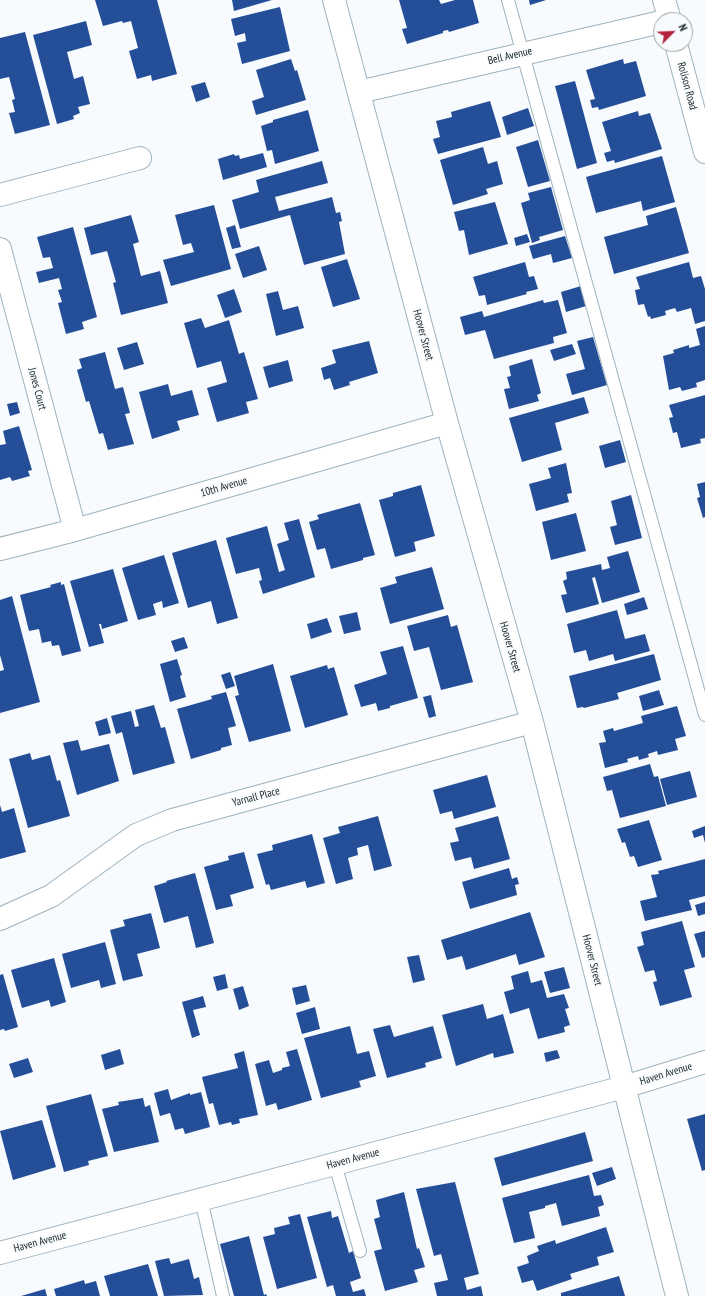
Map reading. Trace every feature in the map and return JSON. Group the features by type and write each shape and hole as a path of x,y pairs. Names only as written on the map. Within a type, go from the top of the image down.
{"street":[{"name":"Hoover Street","path":"334,0 447,423 532,722 677,1296"},
{"path":"664,0 667,12"},
{"name":"Bell Avenue","path":"359,92 653,24"},
{"name":"Rolison Road","path":"678,52 705,152"},
{"path":"0,195 140,158"},
{"name":"Jones Court","path":"0,249 75,530"},
{"name":"10th Avenue","path":"0,549 75,530 447,423"},
{"name":"Yarnall Place","path":"0,919 51,896 136,835 172,820 532,722"},
{"name":"Haven Avenue","path":"0,1253 624,1086 705,1062"}],"lane":[{"path":"508,0 705,715"},
{"path":"335,1164 360,1251"},
{"path":"201,1200 222,1296"}],"building":[{"path":"95,0 157,0 177,74 152,81 151,75 137,79 129,51 138,48 131,21 123,23 122,21 103,26"},
{"path":"232,0 272,0 234,11"},
{"path":"399,0 439,0 441,4 455,0 473,0 479,23 449,32 448,30 443,31 443,33 407,44 402,29 407,28"},
{"path":"529,0 546,0 530,5"},
{"path":"280,7 290,51 242,64 237,43 246,41 245,33 235,36 231,19"},
{"path":"86,21 92,45 67,52 74,79 83,76 90,104 78,107 80,113 73,116 74,119 57,124 33,35"},
{"path":"25,32 50,125 15,134 9,113 15,112 12,100 15,99 9,77 0,79 0,38"},
{"path":"291,59 295,71 297,70 306,100 256,115 252,101 264,97 256,70"},
{"path":"623,59 624,64 636,61 646,96 599,110 598,107 592,108 590,100 595,99 586,70"},
{"path":"575,81 597,163 577,169 555,86"},
{"path":"205,82 210,97 196,102 191,86"},
{"path":"490,101 501,137 438,154 433,139 440,137 436,121 452,117 451,112"},
{"path":"528,108 534,126 507,135 502,117"},
{"path":"308,110 319,151 275,164 272,150 267,151 261,126 273,122 273,120"},
{"path":"638,111 639,116 650,113 662,149 615,163 614,160 607,162 604,153 611,151 602,122"},
{"path":"538,140 550,181 528,187 516,147"},
{"path":"483,147 488,164 497,161 503,184 486,189 488,194 453,205 440,160"},
{"path":"263,153 267,167 223,180 218,159 234,154 235,156 239,155 240,159"},
{"path":"662,156 675,202 643,211 641,201 596,213 586,177"},
{"path":"322,161 328,183 275,197 279,211 332,197 336,213 340,212 342,221 339,222 345,254 304,265 290,215 240,229 232,200 259,192 256,180"},
{"path":"551,187 563,230 539,237 540,240 532,243 521,203 530,200 528,193"},
{"path":"495,202 508,244 469,255 464,230 459,231 454,212"},
{"path":"214,205 231,269 171,286 163,260 194,252 191,243 183,245 175,215"},
{"path":"676,207 689,253 614,274 604,237 648,225 646,216"},
{"path":"131,215 139,242 133,244 141,276 160,271 168,303 121,315 113,283 116,282 107,251 91,255 84,228"},
{"path":"235,225 241,247 232,249 226,228"},
{"path":"73,227 97,317 82,322 84,329 66,334 58,303 62,302 58,290 62,289 59,278 39,283 36,272 53,268 50,257 43,258 37,237"},
{"path":"527,234 530,242 516,246 514,238"},
{"path":"565,236 572,258 553,263 551,254 533,259 529,246"},
{"path":"259,246 267,270 243,278 235,254"},
{"path":"347,259 360,299 333,307 321,267"},
{"path":"525,262 529,277 534,276 538,289 526,292 527,294 487,305 485,295 479,296 473,277"},
{"path":"689,262 693,278 701,276 705,289 705,321 695,324 691,308 677,312 675,308 665,311 666,315 651,319 650,316 648,317 644,304 638,305 635,290 640,289 636,277"},
{"path":"581,286 586,306 566,312 561,292"},
{"path":"234,289 242,312 225,318 217,295"},
{"path":"278,291 283,310 298,306 304,328 276,336 266,294"},
{"path":"543,300 544,303 558,300 567,333 553,337 554,343 494,359 485,330 465,335 460,317 482,311 484,317"},
{"path":"201,318 205,328 229,320 239,354 244,352 258,399 246,402 249,413 217,422 207,388 227,382 221,361 197,368 184,323"},
{"path":"705,326 705,380 696,383 697,387 682,391 680,387 669,390 663,356 674,353 673,350 689,345 689,348 700,345 696,329"},
{"path":"593,337 607,385 572,395 566,374 585,369 577,341"},
{"path":"369,341 378,373 349,382 350,385 334,390 330,378 324,380 321,368 336,363 332,350"},
{"path":"137,342 144,364 124,370 117,348"},
{"path":"572,344 576,354 554,361 550,350"},
{"path":"105,352 115,389 123,387 130,413 125,414 134,444 108,450 103,433 99,434 89,401 86,402 77,370 82,368 79,359"},
{"path":"532,359 541,393 537,395 539,401 509,409 504,389 510,388 507,377 511,376 509,366"},
{"path":"288,360 293,381 269,388 263,367"},
{"path":"168,384 171,396 192,390 199,415 177,421 180,430 152,439 139,392"},
{"path":"705,395 705,438 700,439 701,443 681,448 677,432 673,433 669,418 673,417 669,405"},
{"path":"584,397 589,413 555,423 562,450 522,462 509,418"},
{"path":"17,402 20,413 10,416 7,404"},
{"path":"19,426 32,470 28,471 30,476 12,481 10,477 0,480 0,445 6,444 3,431"},
{"path":"620,440 626,462 605,468 599,446"},
{"path":"566,463 572,493 567,494 569,502 536,511 529,484 551,478 548,468"},
{"path":"705,482 705,517 703,518 697,498 700,497 697,484"},
{"path":"421,485 435,536 414,542 416,551 395,557 379,500 393,496 393,493"},
{"path":"631,495 642,538 615,545 610,527 617,525 611,501"},
{"path":"360,503 375,555 331,569 325,548 317,550 309,522 319,519 317,515"},
{"path":"576,513 586,551 551,560 542,522"},
{"path":"299,519 315,577 263,594 259,581 262,580 259,568 236,574 226,538 267,526 279,572 285,570 277,544 289,540 284,523"},
{"path":"216,540 238,618 217,624 211,601 188,608 172,553"},
{"path":"628,551 640,592 602,603 595,577 592,578 599,604 566,613 561,595 567,594 563,581 567,579 566,572 601,564 602,570 610,568 607,557"},
{"path":"164,555 179,603 163,608 162,601 153,604 156,615 138,620 122,568"},
{"path":"432,567 444,609 390,624 380,588 397,583 395,577"},
{"path":"113,569 128,621 102,629 101,624 99,624 104,643 89,647 70,581"},
{"path":"61,582 61,585 64,584 81,651 62,656 59,645 52,646 51,641 42,643 39,629 29,631 20,595 51,587 50,585"},
{"path":"12,596 40,702 0,713 0,671 4,670 0,655 0,600"},
{"path":"644,597 648,609 627,615 624,604"},
{"path":"617,610 625,639 645,634 650,651 615,661 613,654 589,661 586,650 574,653 567,624"},
{"path":"357,612 361,630 344,634 339,616"},
{"path":"448,615 451,627 457,625 473,682 441,690 429,647 414,651 407,626"},
{"path":"327,618 332,632 311,639 307,624"},
{"path":"184,637 188,648 175,652 171,641"},
{"path":"403,646 418,698 378,711 376,703 361,707 354,685 387,674 380,652"},
{"path":"654,654 661,680 617,693 619,699 584,708 577,708 569,676"},
{"path":"177,659 186,697 170,702 160,664"},
{"path":"273,664 291,731 249,742 235,696 239,695 234,676"},
{"path":"327,665 328,669 334,667 348,715 305,728 290,676"},
{"path":"230,672 235,686 226,689 221,675"},
{"path":"659,690 664,705 643,711 639,696"},
{"path":"226,692 236,726 228,728 232,745 191,759 177,709 212,699 211,696"},
{"path":"431,695 436,716 429,718 423,697"},
{"path":"154,705 161,728 165,727 175,763 133,775 122,732 116,734 111,716 131,711 135,727 139,726 135,710"},
{"path":"677,706 686,736 675,739 678,750 658,755 657,751 648,754 649,757 639,760 638,756 627,759 628,762 605,768 599,743 606,742 603,731 613,728 614,731 643,723 641,716"},
{"path":"107,718 111,733 99,736 95,722"},
{"path":"78,740 81,751 109,744 119,781 77,795 63,743"},
{"path":"30,753 32,760 50,755 57,781 60,780 70,816 28,828 9,759"},
{"path":"650,764 654,777 658,776 666,806 620,818 612,790 607,791 603,777"},
{"path":"690,771 697,797 667,805 660,779"},
{"path":"487,775 496,807 454,819 452,811 440,814 433,790"},
{"path":"0,805 2,812 14,808 26,852 0,859"},
{"path":"378,816 392,866 374,871 368,845 357,848 358,855 348,858 353,879 336,884 323,838 340,833 338,827"},
{"path":"498,816 510,859 474,869 471,857 455,861 450,843 459,841 455,828"},
{"path":"649,820 662,860 638,867 634,856 630,857 625,842 622,843 617,829"},
{"path":"705,826 705,843 703,835 694,838 692,831"},
{"path":"312,834 325,883 307,888 305,881 271,890 269,884 266,885 257,854 273,850 272,845"},
{"path":"244,852 254,888 230,895 233,906 216,910 204,867 229,860 228,856"},
{"path":"705,859 705,896 689,900 692,910 645,921 640,901 657,897 651,875 659,874 658,871"},
{"path":"509,868 512,879 517,877 519,884 515,885 517,895 470,909 462,882"},
{"path":"195,873 214,943 196,948 188,916 164,923 154,886"},
{"path":"705,902 705,914 698,916 695,905"},
{"path":"530,912 545,957 519,965 516,954 466,970 462,956 447,960 441,940"},
{"path":"151,913 160,948 137,954 143,976 123,981 110,930 125,926 123,920"},
{"path":"682,921 695,967 684,970 692,997 660,1006 653,982 657,981 654,970 645,972 637,947 644,945 641,932"},
{"path":"705,931 705,957 702,958 694,934"},
{"path":"105,942 116,984 101,988 99,980 71,988 62,954"},
{"path":"419,955 425,980 413,983 407,957"},
{"path":"54,958 66,1002 51,1007 49,1000 22,1008 11,970"},
{"path":"564,967 570,988 550,993 544,972"},
{"path":"528,971 531,983 542,980 547,998 564,994 569,1008 565,1009 570,1025 564,1027 565,1032 538,1039 529,1008 510,1014 504,992 514,989 511,976"},
{"path":"3,974 18,1027 5,1031 4,1029 0,1030 0,975"},
{"path":"225,974 228,988 217,991 213,977"},
{"path":"306,985 310,1001 296,1005 292,988"},
{"path":"243,986 249,1006 239,1010 233,989"},
{"path":"203,996 206,1007 193,1010 200,1035 192,1038 182,1002"},
{"path":"483,1004 487,1019 503,1014 514,1053 494,1058 493,1053 456,1066 442,1015"},
{"path":"315,1007 320,1029 302,1034 296,1013"},
{"path":"390,1025 394,1037 433,1026 442,1058 425,1063 426,1067 387,1078 373,1029"},
{"path":"350,1026 357,1054 369,1051 376,1076 359,1081 361,1087 321,1098 304,1038"},
{"path":"120,1049 124,1064 105,1070 101,1055"},
{"path":"297,1049 312,1100 278,1110 276,1103 266,1106 255,1064 269,1060 273,1073 282,1070 282,1068 290,1066 286,1052"},
{"path":"557,1050 560,1058 546,1062 544,1053"},
{"path":"244,1051 258,1115 239,1119 240,1123 232,1125 231,1122 219,1125 213,1103 209,1104 202,1077 238,1068 234,1054"},
{"path":"28,1058 33,1072 14,1078 9,1064"},
{"path":"168,1089 171,1100 190,1093 190,1095 201,1092 210,1127 185,1134 183,1128 175,1130 170,1113 160,1116 154,1093"},
{"path":"91,1094 108,1156 88,1161 89,1165 64,1172 46,1106"},
{"path":"143,1098 145,1107 150,1105 159,1142 114,1152 102,1109 119,1105 118,1102"},
{"path":"705,1114 705,1170 702,1171 687,1119"},
{"path":"42,1120 56,1167 13,1180 0,1131"},
{"path":"585,1132 593,1161 502,1186 494,1158"},
{"path":"612,1167 616,1179 597,1186 592,1173"},
{"path":"589,1175 594,1196 601,1195 604,1205 598,1207 600,1216 562,1226 556,1203 545,1206 545,1208 529,1212 535,1238 514,1243 502,1198"},
{"path":"455,1182 479,1274 464,1278 467,1290 481,1286 483,1296 437,1296 434,1283 448,1280 441,1254 434,1256 416,1189"},
{"path":"404,1192 417,1249 419,1248 425,1267 414,1270 418,1282 385,1291 374,1251 382,1249 374,1219 380,1217 376,1200"},
{"path":"331,1211 332,1218 338,1216 349,1253 353,1251 361,1278 350,1282 353,1292 364,1289 366,1296 336,1296 333,1285 327,1287 307,1217"},
{"path":"300,1214 317,1278 277,1289 263,1237 275,1234 274,1228 290,1224 288,1217"},
{"path":"606,1227 614,1252 597,1257 599,1265 570,1274 572,1279 537,1291 533,1280 522,1283 517,1267 529,1263 527,1256 539,1251 537,1246 555,1240 556,1244"},
{"path":"249,1236 264,1295 266,1294 267,1296 234,1296 220,1244"},
{"path":"169,1258 171,1264 189,1259 194,1279 199,1277 203,1295 164,1296 155,1261"},
{"path":"148,1264 158,1296 110,1296 104,1276"},
{"path":"619,1276 625,1296 561,1296 561,1293"},
{"path":"84,1280 85,1284 96,1281 100,1296 56,1296 54,1289"},
{"path":"45,1289 47,1296 21,1296"}]}
